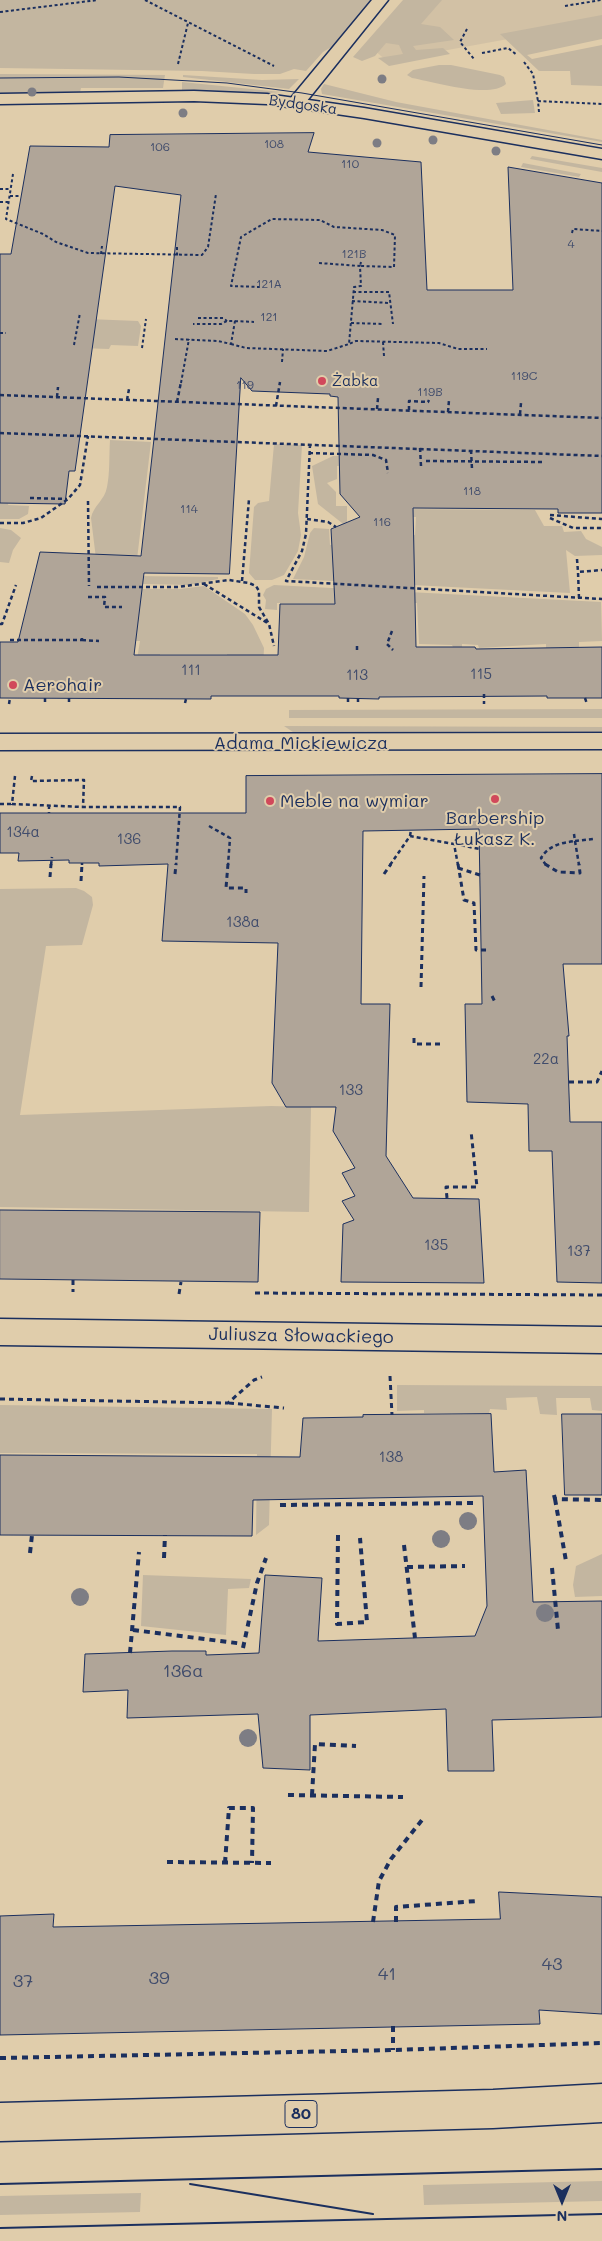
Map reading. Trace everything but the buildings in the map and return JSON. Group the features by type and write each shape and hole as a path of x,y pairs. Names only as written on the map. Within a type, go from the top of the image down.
{"street":[{"path":"296,102 380,0"},
{"name":"Bydgoska","path":"0,99 194,96 296,102 602,154"},
{"name":"Adama Mickiewicza","path":"0,742 602,741"},
{"name":"Juliusza Słowackiego","path":"0,1332 602,1340"},
{"name":"80","path":"0,2122 493,2109 602,2103"}],"path":[{"path":"0,12 98,0"},
{"path":"145,0 274,66"},
{"path":"565,6 601,0"},
{"path":"176,72 188,23"},
{"path":"467,29 460,42 474,59"},
{"path":"482,52 508,48 517,55"},
{"path":"524,62 532,74 541,118"},
{"path":"538,101 564,100 576,104 602,104"},
{"path":"13,174 5,216 10,221 43,234 56,242 88,253 202,255 208,247 216,194"},
{"path":"0,189 11,189"},
{"path":"10,196 21,196"},
{"path":"0,202 9,202"},
{"path":"260,287 231,286 240,237 272,219 320,220 334,227 382,230 395,235 394,267 319,263"},
{"path":"572,233 573,229 602,231"},
{"path":"101,254 102,246"},
{"path":"177,256 178,246"},
{"path":"349,344 353,292 354,287 361,286 361,262"},
{"path":"353,292 389,292 393,324"},
{"path":"352,301 390,303"},
{"path":"74,345 80,312"},
{"path":"198,318 223,318 227,321"},
{"path":"142,348 146,319"},
{"path":"193,324 221,324 227,321 254,322"},
{"path":"232,344 235,321"},
{"path":"351,323 383,324"},
{"path":"0,333 6,333"},
{"path":"175,339 218,341 246,348 327,351 356,341 439,343 458,349 487,349"},
{"path":"177,402 189,339"},
{"path":"383,342 384,356"},
{"path":"282,362 283,349"},
{"path":"276,406 280,382"},
{"path":"57,398 58,387"},
{"path":"127,400 129,389"},
{"path":"0,395 602,418"},
{"path":"377,409 378,398"},
{"path":"409,410 409,401 428,402 429,400"},
{"path":"448,400 448,412"},
{"path":"520,414 521,404"},
{"path":"0,432 602,456"},
{"path":"0,524 23,524 41,518 68,499 80,485 88,436"},
{"path":"310,444 306,534 302,551 286,581 602,599"},
{"path":"420,448 421,466"},
{"path":"471,450 472,469"},
{"path":"309,453 373,454 386,460 388,474"},
{"path":"426,461 543,462"},
{"path":"30,498 68,499"},
{"path":"242,581 249,500"},
{"path":"88,501 89,586"},
{"path":"602,519 550,516 573,528 602,528"},
{"path":"307,518 324,520 336,527"},
{"path":"577,559 579,598"},
{"path":"578,572 602,570"},
{"path":"97,587 178,587 229,580 242,581 256,586 259,591 259,607 269,624 274,646"},
{"path":"204,584 269,624"},
{"path":"0,624 2,624 16,585"},
{"path":"88,597 105,597 104,607 122,607"},
{"path":"392,631 387,644 393,650"},
{"path":"10,640 72,641 82,639 99,641"},
{"path":"357,646 357,653"},
{"path":"484,694 484,704"},
{"path":"9,704 10,698"},
{"path":"45,698 45,704"},
{"path":"69,698 69,704"},
{"path":"348,698 348,703"},
{"path":"358,698 358,703"},
{"path":"585,698 586,704"},
{"path":"32,770 31,781 84,780 83,807"},
{"path":"12,804 15,782"},
{"path":"0,804 83,807 180,807 175,874"},
{"path":"7,804 7,809"},
{"path":"49,805 49,813"},
{"path":"209,826 230,838 226,888 246,888 246,893"},
{"path":"384,874 410,836 411,830"},
{"path":"574,834 575,842 580,873 556,873 544,866 541,858 546,850 559,844 575,842 593,839"},
{"path":"410,836 480,849"},
{"path":"454,844 464,900 474,903 476,950 487,950"},
{"path":"50,877 52,858"},
{"path":"81,881 82,863"},
{"path":"458,868 480,875"},
{"path":"421,987 424,876"},
{"path":"492,996 496,1004"},
{"path":"414,1038 414,1044 443,1044"},
{"path":"569,1082 597,1082 602,1072"},
{"path":"447,1198 446,1187 477,1187 471,1131"},
{"path":"64,1291 83,1291"},
{"path":"170,1292 189,1293"},
{"path":"247,1293 602,1295"},
{"path":"381,1374 400,1374"},
{"path":"390,1374 392,1415"},
{"path":"228,1403 254,1380 267,1375"},
{"path":"0,1399 228,1403 284,1408"},
{"path":"566,1561 554,1497 602,1500"},
{"path":"280,1505 475,1503"},
{"path":"30,1553 32,1535"},
{"path":"164,1558 165,1535"},
{"path":"338,1535 337,1624 367,1622 360,1538"},
{"path":"404,1545 416,1638"},
{"path":"130,1653 139,1552"},
{"path":"133,1630 244,1646 257,1583 266,1558"},
{"path":"407,1567 466,1566"},
{"path":"552,1568 558,1630"},
{"path":"312,1795 315,1744 356,1746"},
{"path":"288,1795 403,1797"},
{"path":"225,1863 229,1808 253,1808 252,1863"},
{"path":"373,1922 378,1881 391,1859 422,1820"},
{"path":"167,1862 271,1863"},
{"path":"396,1922 396,1907 477,1901"},
{"path":"393,2026 393,2050"},
{"path":"0,2058 393,2050 602,2043"}],"shaded area":[{"path":"0,0 374,0 333,46 323,52 306,71 294,69 280,74 254,74 202,71 0,68"},
{"path":"403,0 442,0 421,24 440,27 454,40 413,46 416,50 443,48 450,54 389,66 378,58 403,54 399,45 386,43 375,56 362,61 353,57"},
{"path":"414,0 602,0 602,22 387,61 374,50"},
{"path":"602,15 602,39 527,55 532,59 602,45 602,86 571,85 570,71 539,71 500,34"},
{"path":"439,65 451,65 500,75 504,77 506,84 488,90 475,90 434,83 407,75 413,70"},
{"path":"0,74 165,75 163,88 81,88 80,93 0,93"},
{"path":"183,75 262,80 299,79 289,89 183,77"},
{"path":"182,82 281,92 262,94 182,92"},
{"path":"324,84 396,102 602,140 602,142 322,94 321,89"},
{"path":"533,100 535,113 501,114 496,103"},
{"path":"532,156 602,168 602,172 530,159"},
{"path":"523,163 581,174 579,177 521,167"},
{"path":"87,319 138,321 141,326 138,346 111,345 109,349 80,348"},
{"path":"110,440 151,442 135,576 218,577 218,579 189,585 99,583 91,518 106,492"},
{"path":"274,444 302,445 298,513 301,535 298,551 284,575 272,580 255,580 249,573 254,507 258,503 269,501"},
{"path":"333,456 344,456 363,465 337,466 337,479 327,483 336,492 336,506 347,506 347,527 318,504 312,466"},
{"path":"0,493 10,493 8,505 29,506 28,514 19,519 0,519"},
{"path":"405,509 535,510 544,526 562,526 564,532 581,531 586,539 602,547 602,555 575,556 566,550 570,593 293,579 304,557 310,533 314,528 329,529 330,545 415,535 416,517 405,517"},
{"path":"0,528 11,530 21,538 13,550 9,563 0,562"},
{"path":"274,585 601,602 602,641 579,642 579,647 546,648 546,644 479,648 478,645 462,644 462,647 453,647 452,645 419,644 417,603 277,603 277,610 265,609 266,600 263,595 266,589"},
{"path":"204,586 245,614 253,625 264,648 262,695 227,657 227,654 160,654 160,659 137,659 140,641 134,641 100,589 180,589"},
{"path":"602,709 602,718 289,718 289,710"},
{"path":"284,726 602,727 602,731 293,732"},
{"path":"76,888 92,897 93,905 82,945 46,946 20,1115 271,1106 311,1107 309,1212 0,1207 0,889"},
{"path":"397,1385 602,1386 602,1411 592,1410 590,1398 556,1398 557,1415 540,1414 537,1397 506,1398 507,1410 490,1409 489,1413 424,1413 424,1410 397,1411"},
{"path":"0,1405 272,1409 269,1525 256,1535 257,1454 0,1453"},
{"path":"602,1554 602,1596 575,1597 573,1585 576,1566"},
{"path":"143,1575 251,1579 249,1588 228,1589 226,1635 141,1626"},
{"path":"602,2181 602,2201 424,2205 423,2185"},
{"path":"141,2193 140,2212 0,2215 0,2196"}],"tram line":[{"path":"0,78 119,77 227,83 302,93 602,145"},
{"path":"0,2184 602,2169"},
{"path":"190,2184 373,2214"},
{"path":"0,2228 602,2214"}],"place":[{"name":"Żabka","path":"322,381"},
{"name":"Aerohair","path":"13,685"},
{"name":"Barbership Łukasz K.","path":"495,799"},
{"name":"Meble na wymiar","path":"270,801"}]}
